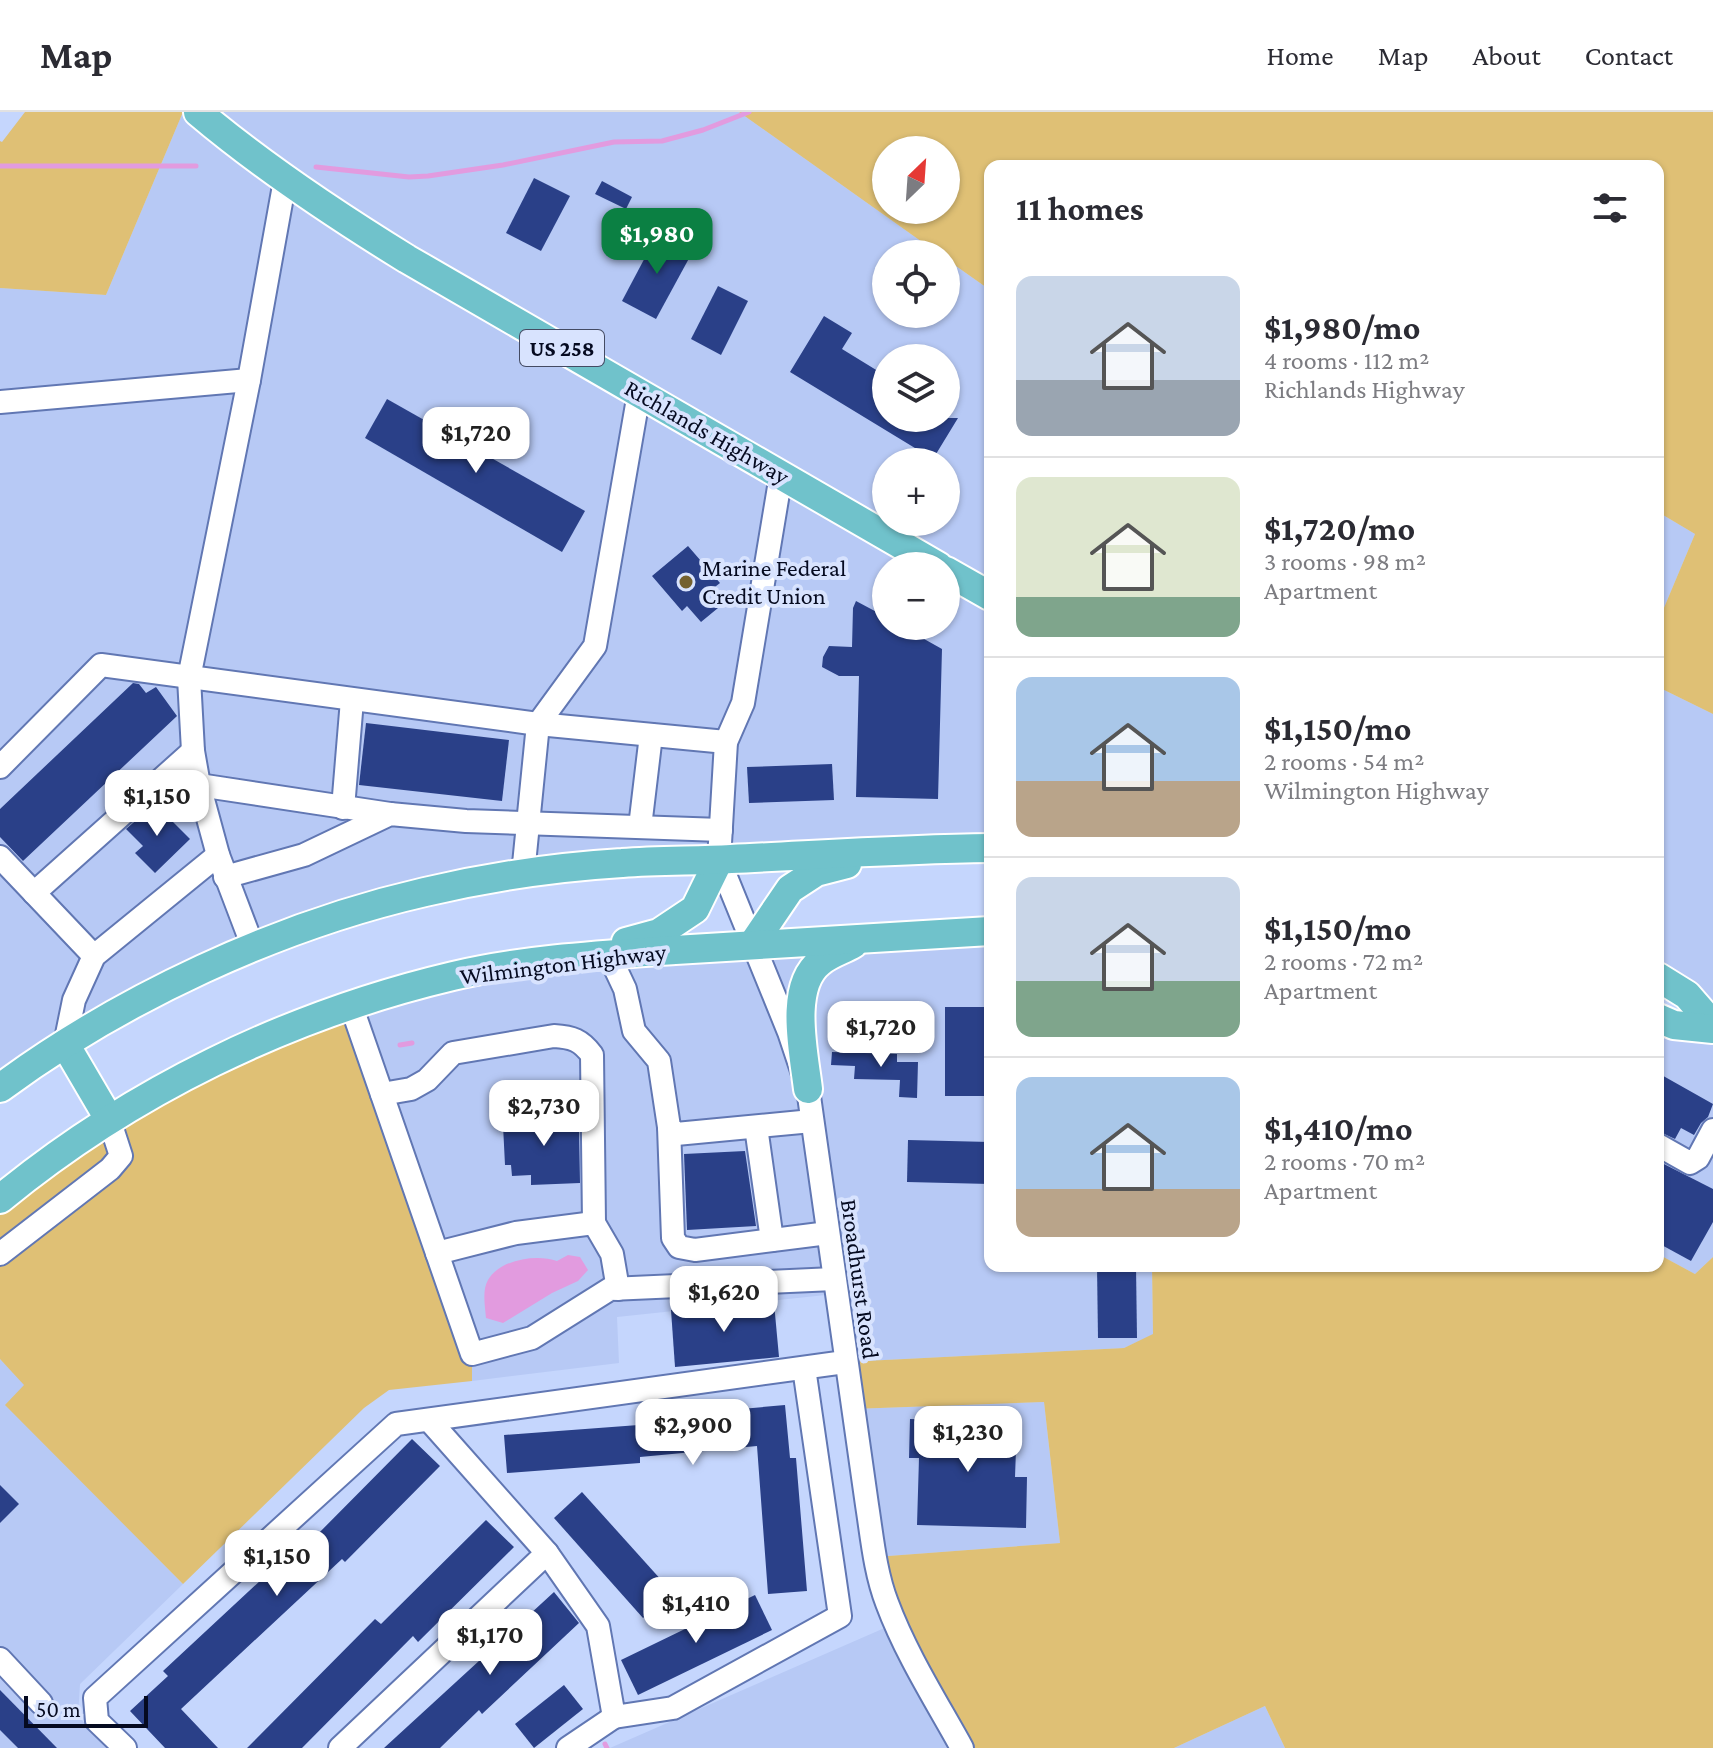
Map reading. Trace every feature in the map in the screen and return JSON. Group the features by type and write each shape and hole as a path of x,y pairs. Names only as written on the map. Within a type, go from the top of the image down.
{"main road":[{"name":"Richlands Highway","path":"198,112 285,180 394,251 914,552"},
{"path":"960,579 984,593"},
{"path":"0,1088 65,1044 174,985 253,947 424,892 523,874 622,863 984,848"},
{"path":"752,945 790,889 816,872 903,850"},
{"path":"564,959 659,933 695,909 719,860"},
{"name":"Wilmington Highway","path":"0,1199 52,1157 109,1119 233,1054 305,1021 456,975 609,955 984,931"},
{"path":"808,1089 800,1017 804,985 818,962 864,938"},
{"path":"1664,981 1687,995 1713,1027"},
{"path":"1664,1021 1674,1025 1713,1027"},
{"path":"65,1044 109,1119"}],"street":[{"path":"253,947 225,877 199,785 193,751 189,678 249,380 285,180"},
{"path":"0,402 249,380"},
{"path":"523,874 538,724 595,646 639,393"},
{"path":"719,860 726,742 743,703 781,475"},
{"path":"0,767 101,665 538,724 726,742"},
{"path":"343,808 352,700"},
{"path":"640,827 651,735"},
{"path":"34,893 193,751"},
{"path":"199,785 343,808 466,821 721,830"},
{"path":"225,877 304,855 390,814"},
{"path":"65,1044 74,1000 94,956 218,855"},
{"path":"0,857 94,956"},
{"name":"Broadhurst Road","path":"719,860 789,1032 808,1089 845,1362 875,1557 886,1602 962,1748"},
{"path":"609,955 625,989 634,1031 659,1061 669,1127 673,1238 679,1247 695,1250 828,1233"},
{"path":"351,1005 472,1354 532,1338 610,1289 834,1279"},
{"path":"382,1094 411,1089 427,1080 453,1053 554,1036 571,1037 583,1043 592,1055 594,1223 612,1254 618,1289"},
{"path":"0,1254 110,1169 121,1156 109,1119"},
{"path":"669,1127 676,1134 812,1121"},
{"path":"756,1127 772,1240"},
{"path":"1664,1148 1690,1163 1698,1158 1713,1130"},
{"path":"437,1253 516,1233 594,1223"},
{"path":"125,1748 97,1721 95,1698 396,1424 845,1362"},
{"path":"568,1748 614,1717 673,1708 840,1616 804,1368"},
{"path":"429,1420 547,1553 598,1626 614,1717"},
{"path":"340,1748 547,1553"},
{"path":"0,1659 41,1703"}],"shaded area":[{"path":"25,112 183,112 106,295 0,288 0,141"},
{"path":"183,112 739,112 872,206 872,224 897,224 919,240 872,240 872,328 960,328 960,269 984,286 984,848 523,874 253,947 0,1090 0,288 106,295"},
{"path":"739,112 1713,112 1713,714 1664,690 1664,608 1695,534 1664,516 1664,160 984,160 984,286 960,269 960,240 919,240 897,224 960,224 960,136 872,136 872,206"},
{"path":"1664,516 1695,534 1664,608"},
{"path":"1664,690 1713,714 1713,1025 1664,982"},
{"path":"984,931 984,1272 1152,1272 1153,1335 1124,1348 845,1362 835,1294 617,1317 619,1363 472,1381 472,1354 351,1005 456,975"},
{"path":"351,1005 472,1354 472,1381 389,1390 364,1408 183,1584 5,1405 24,1385 0,1359 0,1199 52,1157"},
{"path":"1664,1019 1713,1029 1713,1257 1695,1274 1664,1257"},
{"path":"568,1255 580,1257 588,1270 578,1281 503,1323 486,1318 485,1288 488,1280 501,1267 530,1258 557,1261"},
{"path":"1664,1257 1695,1274 1713,1257 1713,1748 1285,1748 1265,1706 1174,1748 962,1748 875,1557 1060,1543 1044,1402 852,1409 845,1362 1124,1348 1153,1334 1152,1272 1664,1272"},
{"path":"0,1359 25,1385 6,1405 183,1584 80,1684 78,1716 108,1748 0,1748"},
{"path":"1044,1402 1060,1543 875,1557 852,1409"},
{"path":"896,1623 962,1748 610,1748"},
{"path":"1265,1706 1285,1748 1174,1748"}],"building":[{"path":"534,178 570,196 541,251 506,233"},
{"path":"602,181 632,197 626,209 595,194"},
{"path":"658,233 693,251 656,319 622,301"},
{"path":"718,286 748,301 721,355 691,339"},
{"path":"824,316 852,333 842,349 872,367 872,422 790,372"},
{"path":"387,399 585,511 562,552 365,438"},
{"path":"889,432 949,432 940,448 915,448"},
{"path":"688,546 720,583 706,594 718,608 701,622 687,606 682,611 652,576"},
{"path":"856,601 872,610 872,640 926,640 942,649 938,799 856,797 859,676 839,676 822,667 829,646 852,647"},
{"path":"133,683 139,684 146,693 156,687 177,716 23,861 0,837 0,809"},
{"path":"366,723 509,740 502,801 359,785"},
{"path":"832,764 834,800 749,803 747,767"},
{"path":"155,804 190,839 155,873 135,853 143,846 126,829"},
{"path":"945,1007 984,1007 984,1096 945,1096"},
{"path":"832,1052 897,1054 897,1062 918,1062 917,1098 899,1097 900,1080 854,1079 855,1066 831,1065"},
{"path":"1664,1076 1713,1104 1708,1117 1694,1135 1681,1128 1675,1139 1664,1134"},
{"path":"565,1109 566,1119 575,1119 575,1129 579,1129 580,1183 531,1185 531,1175 512,1176 511,1165 505,1165 503,1125 525,1124 524,1110"},
{"path":"908,1140 984,1142 984,1184 907,1182"},
{"path":"745,1151 756,1226 687,1230 684,1154"},
{"path":"1664,1164 1713,1189 1713,1222 1691,1261 1664,1246"},
{"path":"1097,1272 1136,1272 1137,1338 1098,1338"},
{"path":"774,1303 779,1357 675,1367 671,1310"},
{"path":"785,1405 790,1458 796,1458 807,1591 768,1594 757,1446 640,1457 640,1463 507,1473 504,1435 652,1424 651,1417"},
{"path":"910,1419 1017,1422 1015,1477 1027,1477 1026,1528 917,1525 919,1458 909,1458"},
{"path":"412,1439 440,1466 345,1562 342,1559 181,1709 218,1748 165,1748 130,1711 168,1676 163,1671 304,1540 308,1544"},
{"path":"0,1485 19,1504 0,1523"},
{"path":"582,1492 672,1592 643,1618 554,1518"},
{"path":"486,1520 514,1547 418,1642 413,1636 302,1748 247,1748 375,1619 381,1624"},
{"path":"554,1592 579,1623 482,1714 479,1710 440,1748 384,1748"},
{"path":"755,1595 772,1630 638,1695 621,1660"},
{"path":"564,1685 583,1709 534,1748 515,1724"},
{"path":"0,1690 57,1748 18,1748 0,1730"}],"waterway":[{"path":"316,167 409,177 428,176 503,165 614,142 662,141 703,130 749,112"},
{"path":"0,166 196,166"},
{"path":"400,1045 412,1043"},
{"path":"605,1744 607,1748"}],"place":[{"name":"Marine Federal Credit Union","path":"686,582"}]}
